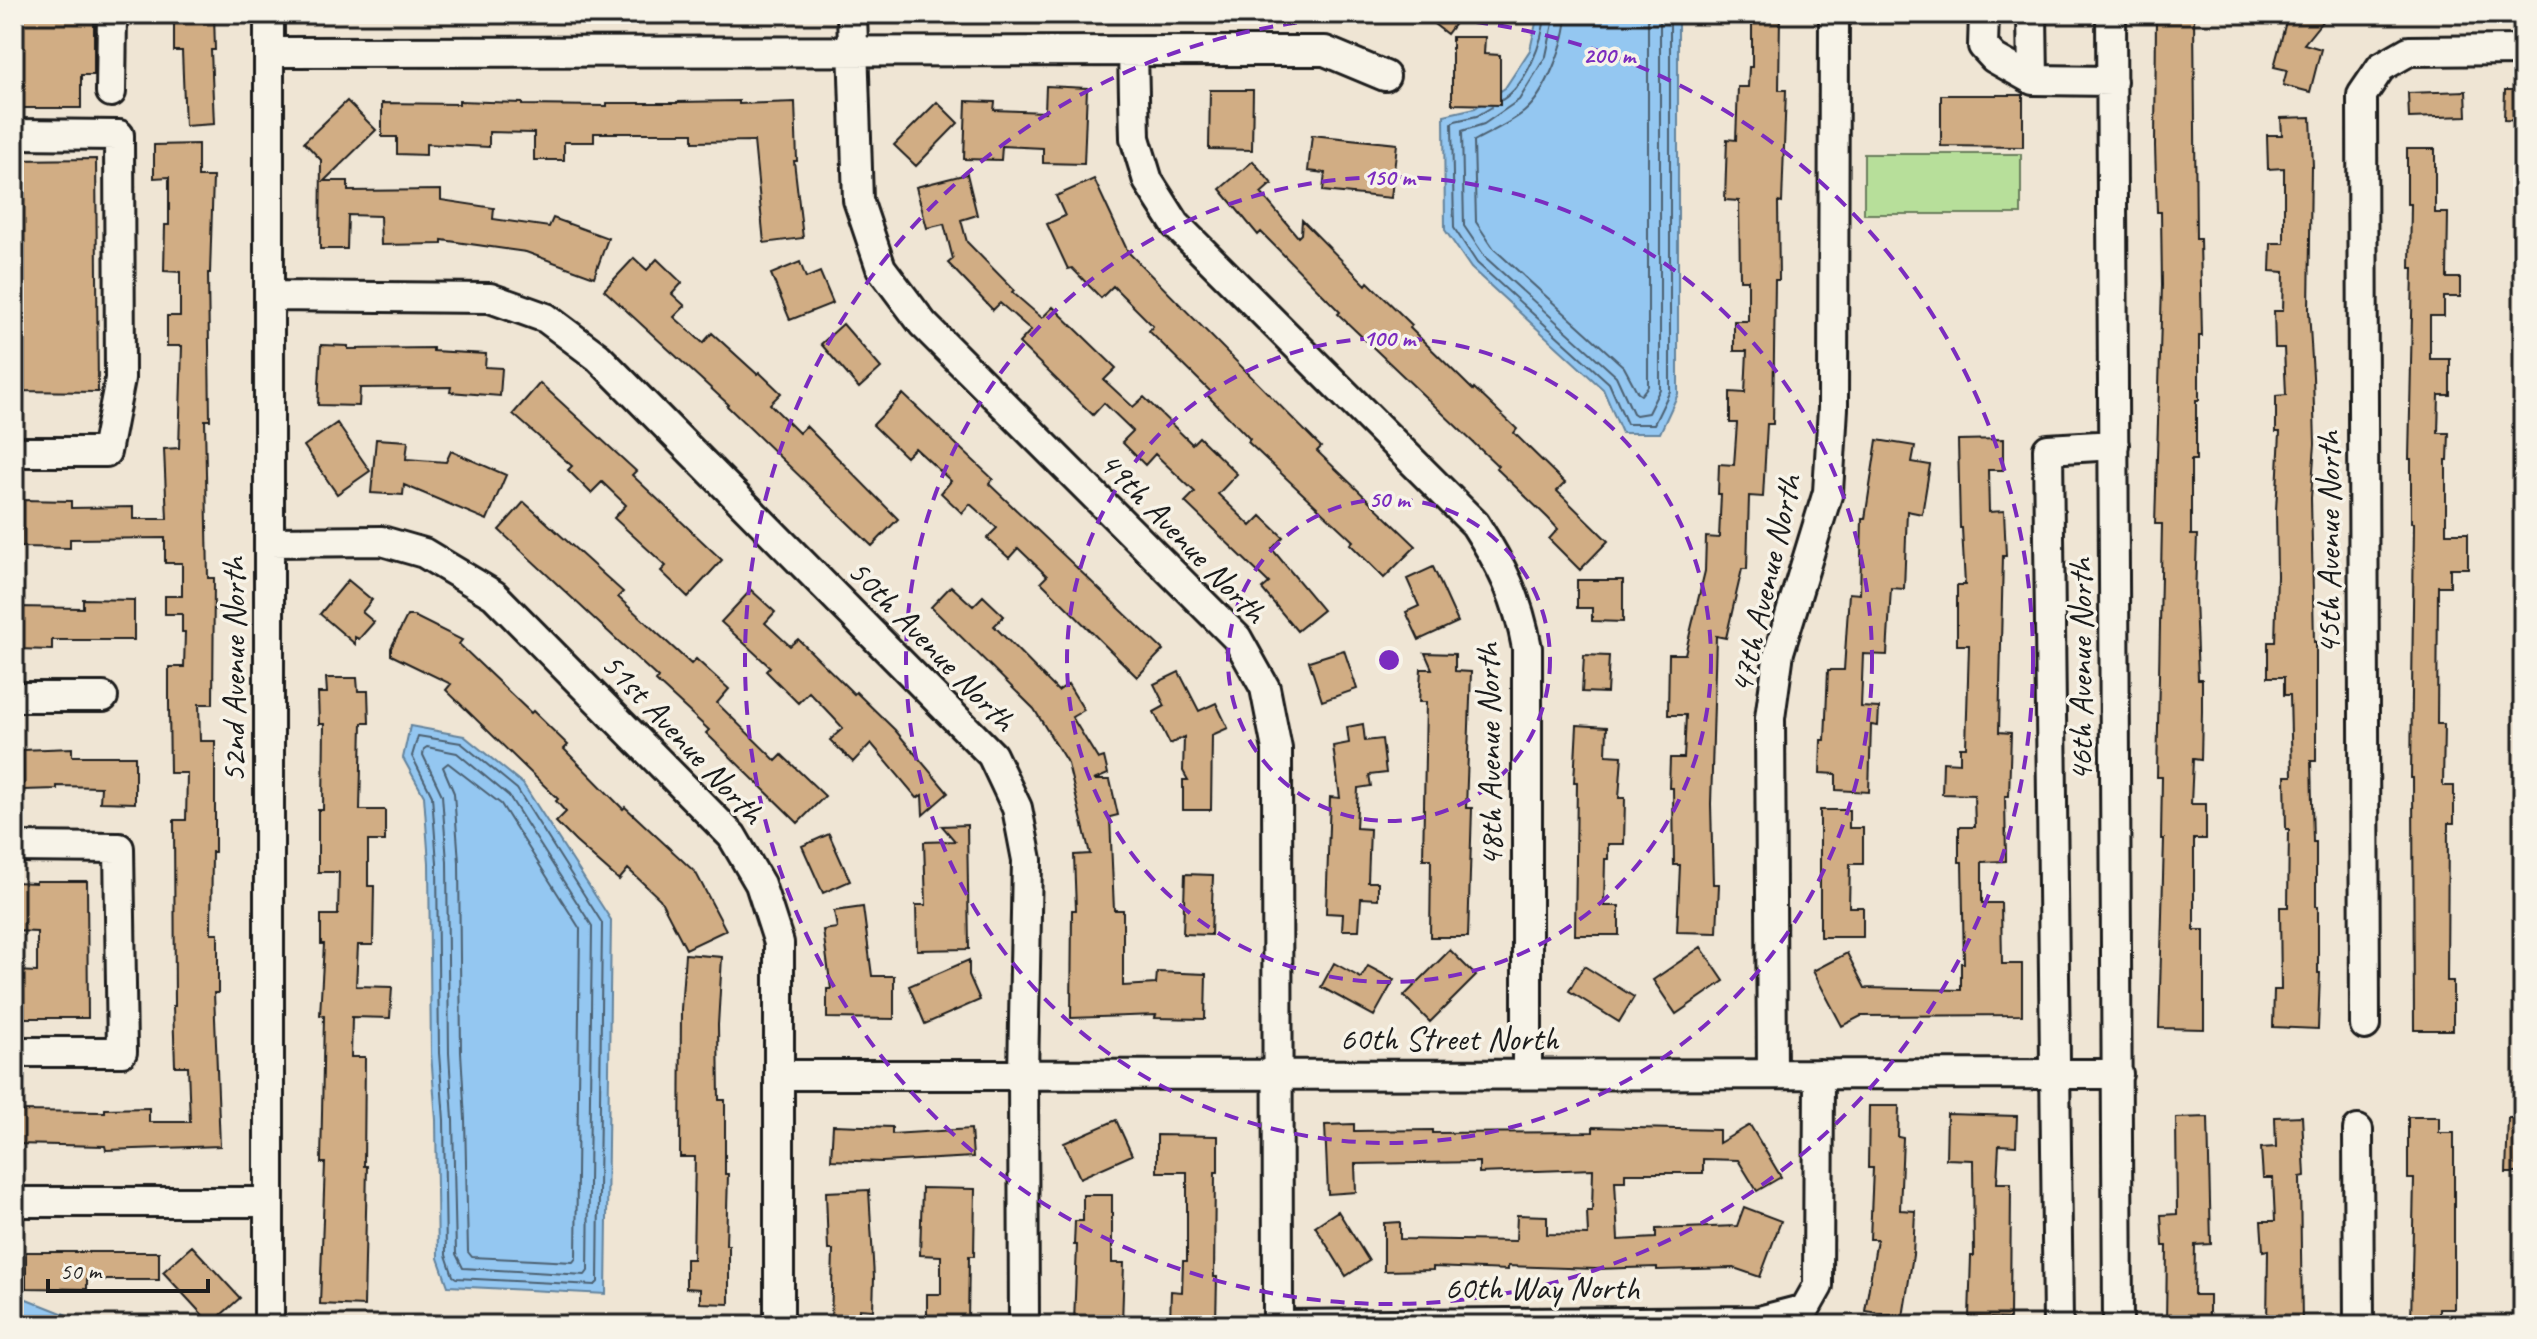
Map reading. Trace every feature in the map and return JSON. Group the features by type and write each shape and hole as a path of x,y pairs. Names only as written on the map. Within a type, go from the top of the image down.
{"street":[{"path":"111,92 112,14"},
{"name":"52nd Avenue North","path":"269,14 269,1325"},
{"name":"49th Avenue North","path":"852,14 858,200 881,268 923,324 1237,638 1265,688 1277,749 1278,1325"},
{"name":"47th Avenue North","path":"1772,1074 1770,718 1779,652 1828,492 1833,408 1834,14"},
{"path":"1984,14 1983,46 1994,58 2033,80 2112,81"},
{"path":"2032,14 2033,80"},
{"name":"46th Avenue North","path":"2111,14 2118,1325"},
{"name":"45th Avenue North","path":"2365,1025 2362,95 2381,67 2409,51 2523,50"},
{"path":"269,52 1325,51 1385,76"},
{"name":"48th Avenue North","path":"1133,53 1135,138 1148,181 1176,225 1475,524 1501,566 1521,615 1527,648 1527,1074"},
{"path":"14,134 119,135 120,379 106,452 14,452"},
{"name":"50th Avenue North","path":"269,296 490,298 546,318 598,357 992,755 1017,808 1027,860 1023,1075 1024,1325"},
{"path":"2058,1325 2048,449 2114,445"},
{"name":"51st Avenue North","path":"269,542 382,541 424,553 494,595 732,836 760,884 779,943 779,1325"},
{"path":"14,697 103,697"},
{"path":"14,847 119,848 122,1052 14,1052"},
{"name":"60th Way North","path":"1278,1325 1759,1321 1805,1309 1818,1286 1819,1074"},
{"name":"60th Street North","path":"780,1075 2118,1074"},
{"path":"2358,1130 2359,1325"},
{"path":"14,1202 269,1202"}],"green space":[{"path":"1864,154 2021,154 2021,214 1864,214"}],"water":[{"path":"1538,14 1678,14 1678,394 1660,433 1622,433 1603,389 1471,268 1445,230 1444,115 1475,108 1505,88 1530,50"},
{"path":"410,726 464,736 523,784 611,920 606,1294 448,1286 438,1258 429,863 424,796 403,758"},
{"path":"14,1294 92,1325 14,1325"}],"building":[{"path":"14,14 94,14 94,75 81,75 81,108 14,108"},
{"path":"187,14 214,14 215,50 211,50 214,124 185,126 182,51 174,51 174,21 188,21"},
{"path":"1421,14 1462,14 1447,34"},
{"path":"1752,14 1780,14 1779,90 1786,90 1782,203 1778,202 1779,280 1775,280 1773,424 1767,424 1763,497 1749,496 1747,569 1742,569 1726,638 1716,636 1711,804 1713,884 1719,884 1717,933 1677,932 1680,865 1674,865 1670,758 1684,758 1686,715 1668,715 1669,654 1685,654 1705,571 1706,537 1719,538 1719,464 1734,465 1737,423 1730,423 1730,392 1745,393 1747,351 1734,351 1734,321 1748,321 1748,280 1740,280 1739,201 1725,200 1727,139 1736,140 1738,87 1748,87 1749,67 1752,67"},
{"path":"2156,14 2194,14 2196,239 2200,239 2202,336 2199,336 2196,460 2191,460 2191,535 2197,535 2195,598 2202,712 2201,760 2193,759 2191,804 2206,804 2206,839 2194,839 2194,930 2204,930 2204,1029 2159,1028 2164,839 2161,839 2162,777 2157,777 2162,524 2155,524 2162,285 2161,212 2157,212 2155,146"},
{"path":"2288,14 2328,14 2304,44 2321,49 2310,92 2283,85 2287,70 2274,67"},
{"path":"1452,37 1485,37 1484,54 1500,55 1500,105 1452,104"},
{"path":"1046,86 1087,88 1084,164 1043,163 1043,148 1002,146 1001,160 964,159 966,101 995,102 994,110 1045,112"},
{"path":"1210,90 1253,90 1252,150 1209,149"},
{"path":"2505,90 2523,90 2523,121 2504,120"},
{"path":"2466,91 2467,116 2409,118 2408,93"},
{"path":"1941,95 2023,95 2023,147 1941,146"},
{"path":"347,101 376,130 324,181 348,181 348,191 441,190 441,200 494,208 493,219 549,227 553,218 608,238 594,277 526,252 442,240 442,244 381,245 380,216 348,215 347,249 320,249 321,160 304,142"},
{"path":"459,101 607,106 607,103 795,102 797,161 794,161 803,238 764,243 754,141 693,142 693,133 594,133 594,142 564,142 564,160 534,160 534,133 489,132 489,147 426,144 426,155 397,154 397,137 382,137 382,103 459,104"},
{"path":"937,102 958,123 916,166 894,145"},
{"path":"2311,117 2313,167 2309,310 2315,444 2311,498 2316,761 2311,761 2320,973 2318,1029 2273,1027 2274,990 2281,990 2280,907 2288,907 2289,829 2286,829 2285,776 2292,776 2290,695 2284,695 2284,677 2268,677 2268,642 2275,642 2277,576 2280,432 2276,432 2276,396 2286,395 2284,348 2275,348 2274,311 2283,311 2284,272 2270,271 2271,243 2284,243 2284,168 2268,169 2267,135 2282,135 2281,118"},
{"path":"1312,135 1397,144 1391,198 1323,191 1325,173 1308,171"},
{"path":"198,144 198,177 213,177 208,273 210,420 205,420 208,578 214,578 213,704 199,704 200,741 215,741 211,933 218,933 218,993 214,993 220,1146 106,1150 105,1146 14,1144 14,1111 105,1112 105,1109 149,1108 149,1122 190,1122 188,1066 175,1066 173,1006 174,820 186,820 187,773 170,773 169,704 169,667 184,667 185,632 182,632 182,614 165,614 165,596 182,596 182,563 165,563 165,538 70,539 70,548 21,547 22,500 71,501 71,508 133,507 133,519 167,519 164,449 179,448 182,346 167,346 167,316 180,316 180,272 164,271 165,225 169,225 169,177 154,178 154,145"},
{"path":"2407,149 2435,149 2435,213 2448,213 2447,278 2460,278 2460,297 2444,297 2444,316 2430,316 2430,359 2450,359 2450,395 2439,395 2438,433 2449,433 2446,533 2468,533 2468,568 2450,568 2450,586 2438,586 2437,724 2444,724 2443,786 2454,786 2454,823 2448,823 2447,981 2453,981 2453,1030 2414,1030 2411,778 2414,523 2411,523 2409,459 2413,268 2410,268 2411,204 2407,204"},
{"path":"96,159 98,392 14,391 14,160"},
{"path":"1253,161 1273,185 1267,185 1261,193 1298,237 1302,220 1366,285 1368,282 1412,325 1410,328 1473,390 1517,429 1514,433 1565,483 1557,491 1608,541 1580,570 1549,539 1558,529 1548,518 1496,468 1498,466 1338,314 1340,312 1261,232 1258,235 1220,189"},
{"path":"967,174 977,215 961,220 967,242 1014,290 1012,292 1042,318 1053,307 1116,368 1104,380 1133,407 1144,397 1192,444 1199,437 1237,474 1218,494 1251,526 1261,516 1283,537 1272,549 1323,610 1297,631 1262,589 1269,583 1185,502 1195,492 1155,454 1145,465 1122,442 1133,431 1104,403 1093,415 1019,343 1031,330 1000,303 993,310 948,263 953,259 944,224 927,228 916,187"},
{"path":"1094,179 1128,252 1321,447 1317,451 1416,546 1384,578 1350,544 1353,541 1248,442 1250,439 1207,395 1211,392 1149,331 1153,326 1113,286 1101,298 1072,268 1068,269 1047,224 1065,216 1056,196"},
{"path":"634,258 647,270 657,259 682,283 672,294 685,306 674,317 703,343 712,333 757,374 759,372 781,393 770,404 799,433 806,426 898,519 872,546 728,404 604,290"},
{"path":"800,262 806,278 820,272 833,303 790,320 771,274"},
{"path":"843,324 881,368 859,388 821,344"},
{"path":"321,345 348,346 348,349 433,348 433,351 486,354 485,367 502,368 500,396 450,392 451,387 360,388 359,406 318,405"},
{"path":"540,383 636,471 632,475 722,560 688,597 661,571 666,566 614,518 626,505 602,482 591,493 568,470 572,466 513,414"},
{"path":"903,394 993,479 989,484 1163,650 1137,677 1041,582 1047,576 1018,548 1009,558 987,538 997,528 970,504 962,513 941,493 951,481 915,448 906,457 873,425"},
{"path":"337,423 370,471 337,494 304,446"},
{"path":"376,439 408,441 406,459 446,462 451,451 506,475 487,520 404,485 403,495 371,493"},
{"path":"2003,439 2003,470 1988,470 1989,512 2004,511 2006,556 2003,556 1999,732 2011,733 2009,796 2005,796 2006,861 1982,862 1982,903 2001,903 2002,964 2022,964 2022,1015 1861,1016 1842,1026 1813,971 1847,953 1865,988 1961,990 1961,963 1964,963 1959,827 1975,827 1974,795 1942,794 1943,762 1960,763 1960,747 1966,747 1969,645 1957,645 1957,585 1965,585 1958,440"},
{"path":"1877,440 1915,446 1912,462 1930,465 1922,514 1907,511 1904,589 1891,588 1887,655 1863,654 1861,707 1879,708 1878,726 1871,725 1869,792 1836,790 1836,774 1820,773 1821,740 1825,740 1828,670 1844,670 1849,593 1860,594 1862,519 1865,519"},
{"path":"524,502 623,592 618,597 691,664 696,659 729,689 717,703 776,761 782,755 825,796 798,823 706,733 709,730 656,681 658,678 499,530"},
{"path":"1433,567 1458,622 1419,640 1406,612 1419,606 1407,579"},
{"path":"348,580 372,600 362,612 374,622 359,639 355,637 355,644 320,614"},
{"path":"1577,580 1623,580 1623,622 1592,621 1592,608 1577,608"},
{"path":"951,586 973,606 983,596 1004,616 994,626 1058,691 1068,684 1084,710 1072,717 1098,759 1104,757 1108,774 1094,780 1110,780 1118,815 1110,817 1114,910 1123,910 1123,986 1156,984 1157,972 1206,974 1205,1019 1155,1018 1156,1015 1071,1018 1072,910 1076,910 1074,855 1090,854 1068,764 1034,709 931,607"},
{"path":"751,590 775,612 765,623 790,646 798,639 854,694 856,692 895,730 948,793 923,815 922,795 917,798 871,743 853,762 830,740 843,728 832,716 809,692 798,703 766,671 770,667 721,622"},
{"path":"83,599 134,600 134,640 52,640 52,650 15,649 16,607 83,608"},
{"path":"407,616 414,616 462,640 459,644 568,745 564,749 623,809 625,807 696,873 726,930 686,949 660,899 628,869 619,880 576,842 556,822 566,812 556,801 558,799 446,690 451,684 391,655 391,648"},
{"path":"1344,650 1357,689 1322,701 1309,661"},
{"path":"1425,653 1455,654 1455,671 1471,672 1466,808 1472,808 1468,937 1430,937 1431,859 1423,859 1426,702 1419,702 1421,669 1432,669"},
{"path":"1584,655 1609,656 1607,693 1582,692"},
{"path":"1179,672 1199,711 1216,703 1228,728 1212,735 1211,810 1183,810 1183,780 1188,780 1183,771 1184,737 1170,744 1154,712 1165,706 1154,684"},
{"path":"326,678 357,678 358,691 368,691 369,723 362,723 360,810 385,810 385,841 368,841 368,886 374,886 373,945 358,945 356,986 392,987 390,1018 352,1017 351,1057 365,1057 364,1166 367,1166 364,1306 320,1304 325,1163 321,1163 324,1016 320,1015 324,944 321,944 321,915 338,915 339,872 318,872 318,810 323,810 324,724 319,724 318,693 327,693"},
{"path":"1363,724 1365,741 1382,739 1386,773 1369,775 1371,786 1358,788 1356,828 1370,829 1368,882 1378,882 1378,899 1361,898 1359,930 1342,930 1343,914 1326,913 1330,797 1340,798 1333,746 1349,743 1347,727"},
{"path":"1577,725 1607,727 1606,755 1622,756 1619,798 1625,798 1624,844 1608,844 1604,906 1619,906 1619,935 1575,935 1577,782 1574,782"},
{"path":"72,748 72,756 135,756 135,803 100,802 101,787 57,786 57,789 23,790 22,750"},
{"path":"1820,810 1849,810 1849,828 1863,828 1863,864 1850,864 1849,907 1863,907 1863,937 1820,937"},
{"path":"967,825 969,949 917,950 916,905 926,905 924,842 955,841 942,826"},
{"path":"829,834 850,881 823,893 802,846"},
{"path":"1185,874 1213,875 1211,935 1183,934"},
{"path":"87,881 88,1018 14,1018 14,971 37,972 37,932 14,931 14,882"},
{"path":"863,907 872,976 894,976 894,1019 827,1018 827,989 831,989 823,930 837,928 834,911"},
{"path":"1701,947 1724,981 1676,1014 1653,980"},
{"path":"1450,950 1476,976 1430,1022 1404,996"},
{"path":"685,954 722,957 718,1025 719,1100 725,1100 729,1304 700,1303 700,1289 686,1288 686,1259 693,1259 695,1157 680,1157 681,1009"},
{"path":"969,960 969,975 980,1000 925,1024 909,986"},
{"path":"1334,963 1361,978 1368,966 1394,980 1374,1016 1321,987"},
{"path":"1584,966 1634,997 1619,1022 1569,991"},
{"path":"1869,1106 1899,1106 1898,1137 1903,1138 1900,1210 1915,1211 1913,1255 1903,1317 1865,1311 1877,1239 1870,1239 1873,1168 1868,1168"},
{"path":"1947,1114 2017,1116 2016,1146 1999,1145 1997,1183 2011,1183 2010,1319 1969,1317 1971,1256 1974,1256 1973,1160 1946,1159"},
{"path":"2302,1116 2305,1176 2300,1177 2302,1324 2267,1324 2268,1250 2263,1251 2261,1221 2275,1221 2273,1178 2263,1178 2261,1148 2276,1147 2275,1117"},
{"path":"2208,1117 2211,1244 2195,1245 2194,1295 2209,1295 2209,1325 2166,1325 2167,1246 2163,1246 2161,1215 2177,1214 2176,1118"},
{"path":"2408,1117 2439,1117 2439,1133 2454,1133 2454,1309 2439,1309 2439,1324 2411,1323 2414,1179 2408,1179"},
{"path":"2508,1118 2523,1118 2523,1173 2506,1173"},
{"path":"1116,1120 1132,1155 1080,1178 1064,1143"},
{"path":"1354,1124 1354,1131 1433,1130 1433,1133 1593,1132 1593,1127 1719,1130 1719,1143 1750,1125 1781,1177 1757,1191 1738,1160 1703,1159 1703,1173 1625,1173 1625,1181 1615,1181 1618,1240 1656,1238 1656,1229 1737,1226 1744,1207 1781,1221 1760,1277 1734,1268 1657,1270 1657,1267 1596,1269 1508,1266 1508,1270 1433,1267 1433,1270 1384,1271 1384,1223 1400,1222 1400,1239 1516,1241 1517,1215 1547,1216 1547,1234 1588,1235 1587,1211 1592,1211 1593,1169 1479,1173 1479,1162 1355,1164 1356,1192 1328,1194 1325,1125"},
{"path":"833,1125 892,1127 892,1134 971,1129 973,1157 882,1162 831,1160"},
{"path":"1157,1135 1218,1136 1218,1172 1215,1172 1216,1322 1170,1321 1171,1291 1182,1292 1183,1261 1187,1261 1187,1172 1157,1172"},
{"path":"922,1188 975,1189 974,1256 969,1256 968,1325 927,1325 927,1294 941,1294 941,1256 920,1255"},
{"path":"869,1190 873,1310 859,1309 858,1325 831,1324 833,1250 828,1250 826,1192"},
{"path":"1083,1195 1112,1195 1112,1263 1124,1263 1122,1324 1074,1322 1075,1221 1083,1221"},
{"path":"1338,1211 1369,1261 1346,1276 1315,1226"},
{"path":"192,1246 240,1298 211,1324 163,1272"},
{"path":"26,1252 159,1252 159,1280 87,1280 87,1289 26,1288"}]}
